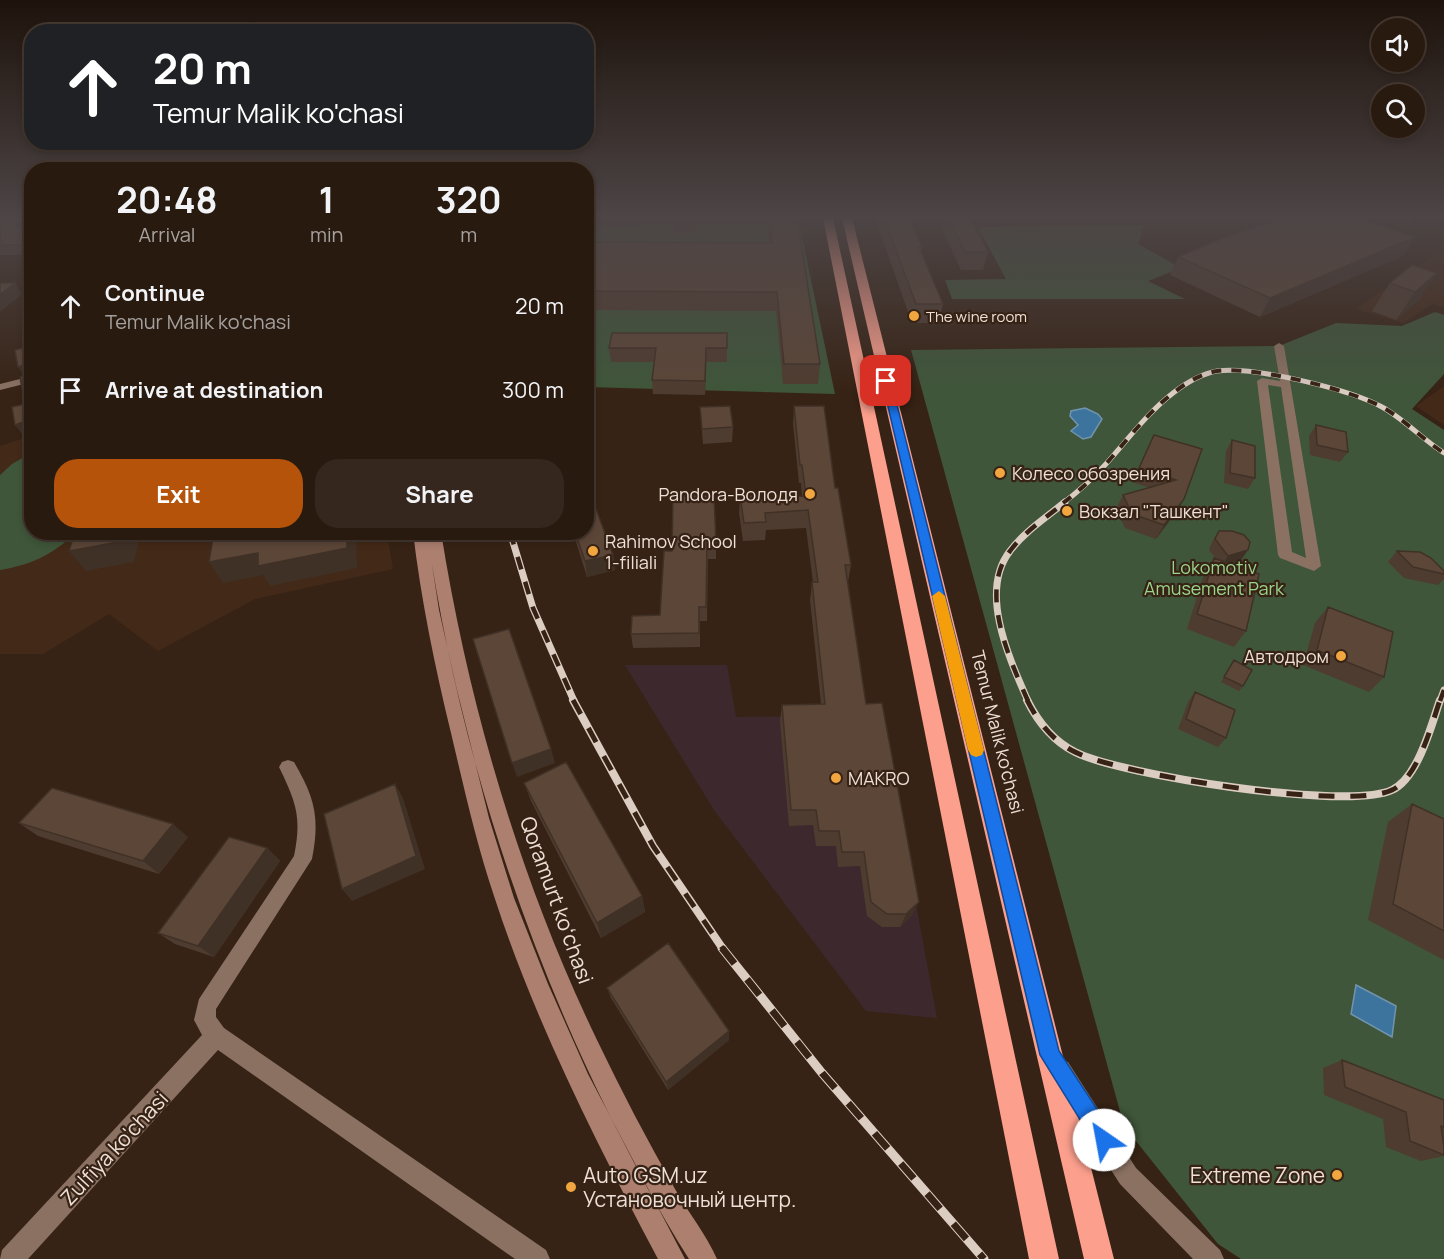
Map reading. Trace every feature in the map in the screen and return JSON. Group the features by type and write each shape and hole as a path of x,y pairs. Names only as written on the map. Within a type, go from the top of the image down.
{"highway":[{"path":"840,277 1044,1259"},
{"name":"Temur Malik ko'chasi","path":"862,277 1099,1259"},
{"path":"845,299 867,300"}],"main road":[{"path":"421,540 445,679 485,837 504,897 527,960 558,1032 631,1184 672,1259"},
{"name":"Qoramurt koʻchasi","path":"435,540 441,582 467,694 506,838 524,889 573,1012 605,1081 693,1254"}],"street":[{"path":"1279,346 1286,380 1314,566 1286,555 1262,381 1286,380"},
{"path":"0,387 24,380"},
{"path":"288,767 303,792 308,810 308,836 303,859 206,1006 206,1020 216,1036 537,1259"},
{"name":"Zulfiya ko'chasi","path":"11,1259 216,1036"},
{"path":"1050,1055 1128,1176 1211,1259"}],"shaded area":[{"path":"1403,277 1444,277 1444,307 1433,304 1403,323 1356,309"},
{"path":"1444,386 1444,425 1416,406"},
{"path":"24,438 24,540 388,540 393,569 255,599 158,651 109,614 43,654 0,654 0,446"},
{"path":"625,665 727,665 736,717 881,715 937,1018 866,1011 714,810"}],"green space":[{"path":"594,277 810,277 835,394 594,387"},
{"path":"1005,277 1159,277 1148,281 1185,299 952,299 945,280 1006,279"},
{"name":"Lokomotiv Amusement Park","path":"1435,312 1444,315 1444,374 1412,409 1444,430 1444,1259 1241,1259 1218,1244 1124,1126 911,350 1279,346 1336,323 1402,326"},
{"path":"24,457 24,540 66,540 40,558 0,570 0,475"}],"water":[{"path":"1085,408 1098,414 1102,419 1091,437 1083,439 1071,431 1078,425 1070,416 1071,411"},
{"path":"1356,985 1396,1006 1392,1037 1351,1014"}],"building":[{"path":"594,277 806,277 820,364 784,364 777,292 594,291"},
{"path":"906,277 932,277 943,304 916,304"},
{"path":"1222,277 1321,277 1270,298"},
{"path":"1398,277 1433,277 1415,292 1390,283"},
{"path":"0,283 15,283 0,295"},
{"path":"612,333 727,333 727,348 706,348 705,381 652,380 656,348 609,348"},
{"path":"24,348 24,365 18,367 15,350"},
{"path":"24,376 24,399 20,377"},
{"path":"24,404 24,422 15,425 12,407"},
{"path":"730,406 733,427 702,429 700,407"},
{"path":"794,406 824,406 835,488 838,488 851,565 845,565 866,704 882,703 919,902 906,914 887,914 871,902 864,852 842,852 839,831 819,831 816,810 791,810 782,705 825,704 812,582 818,582 808,510 765,513 766,522 744,523 740,496 762,495 762,498 806,496 802,465 800,465"},
{"path":"1316,425 1346,432 1348,452 1317,445"},
{"path":"1154,435 1202,449 1184,499 1164,525 1132,514 1123,495 1176,480 1139,468"},
{"path":"1232,440 1255,446 1255,478 1230,473"},
{"path":"714,495 716,544 707,544 706,607 699,607 699,633 631,634 632,616 660,615 664,551 672,551 673,496"},
{"path":"594,506 613,555 585,561 578,540 594,540"},
{"path":"1219,531 1232,531 1244,535 1250,542 1248,550 1228,556 1215,539"},
{"path":"72,540 119,540 118,542 69,551"},
{"path":"213,540 347,540 347,548 258,566 258,553 209,562"},
{"path":"1397,551 1420,552 1431,558 1444,571 1444,574 1413,567"},
{"path":"1214,558 1259,574 1246,631 1197,614"},
{"path":"1328,607 1393,632 1384,677 1317,650"},
{"path":"509,629 551,749 512,763 473,639"},
{"path":"1234,660 1252,670 1243,686 1224,677"},
{"path":"1195,692 1235,710 1226,738 1186,719"},
{"path":"566,762 642,896 597,923 524,783"},
{"path":"395,784 416,856 342,889 324,814"},
{"path":"52,788 173,824 143,861 19,823"},
{"path":"1412,804 1444,819 1444,931 1393,904"},
{"path":"229,837 267,848 198,946 158,933"},
{"path":"668,943 729,1031 666,1082 607,988"},
{"path":"1342,1060 1444,1100 1444,1127 1441,1126 1444,1155 1410,1141 1406,1112 1345,1087"}],"railway":[{"path":"1063,503 1094,476 1163,401 1194,379 1217,371 1233,370 1276,375 1325,386 1367,400 1390,412 1444,453"},
{"path":"1028,701 1013,666 1000,626 997,586 1001,568 1010,551 1029,531 1065,502"},
{"path":"512,540 533,608 574,701"},
{"path":"1440,701 1444,690"},
{"path":"573,700 653,846 723,949"},
{"path":"1027,700 1036,716 1053,737 1067,748 1100,761 1137,771 1234,788 1331,796 1368,795 1392,790 1401,784 1416,763 1428,737 1440,700"},
{"path":"722,948 822,1073 984,1259"}],"slow traffic":[{"path":"939,596 976,750"}],"place":[{"name":"The wine room","path":"914,316"},
{"name":"Колесо обозрения","path":"1000,473"},
{"name":"Pandora-Володя","path":"810,494"},
{"name":"Вокзал \"Ташкент\"","path":"1067,511"},
{"name":"Rahimov School 1-filiali","path":"593,551"},
{"name":"Автодром","path":"1341,656"},
{"name":"MAKRO","path":"836,778"},
{"name":"Extreme Zone","path":"1337,1175"},
{"name":"Auto GSM.uz Установочный центр.","path":"571,1187"}],"route":[{"path":"886,381 1050,1055 1104,1140"}]}
